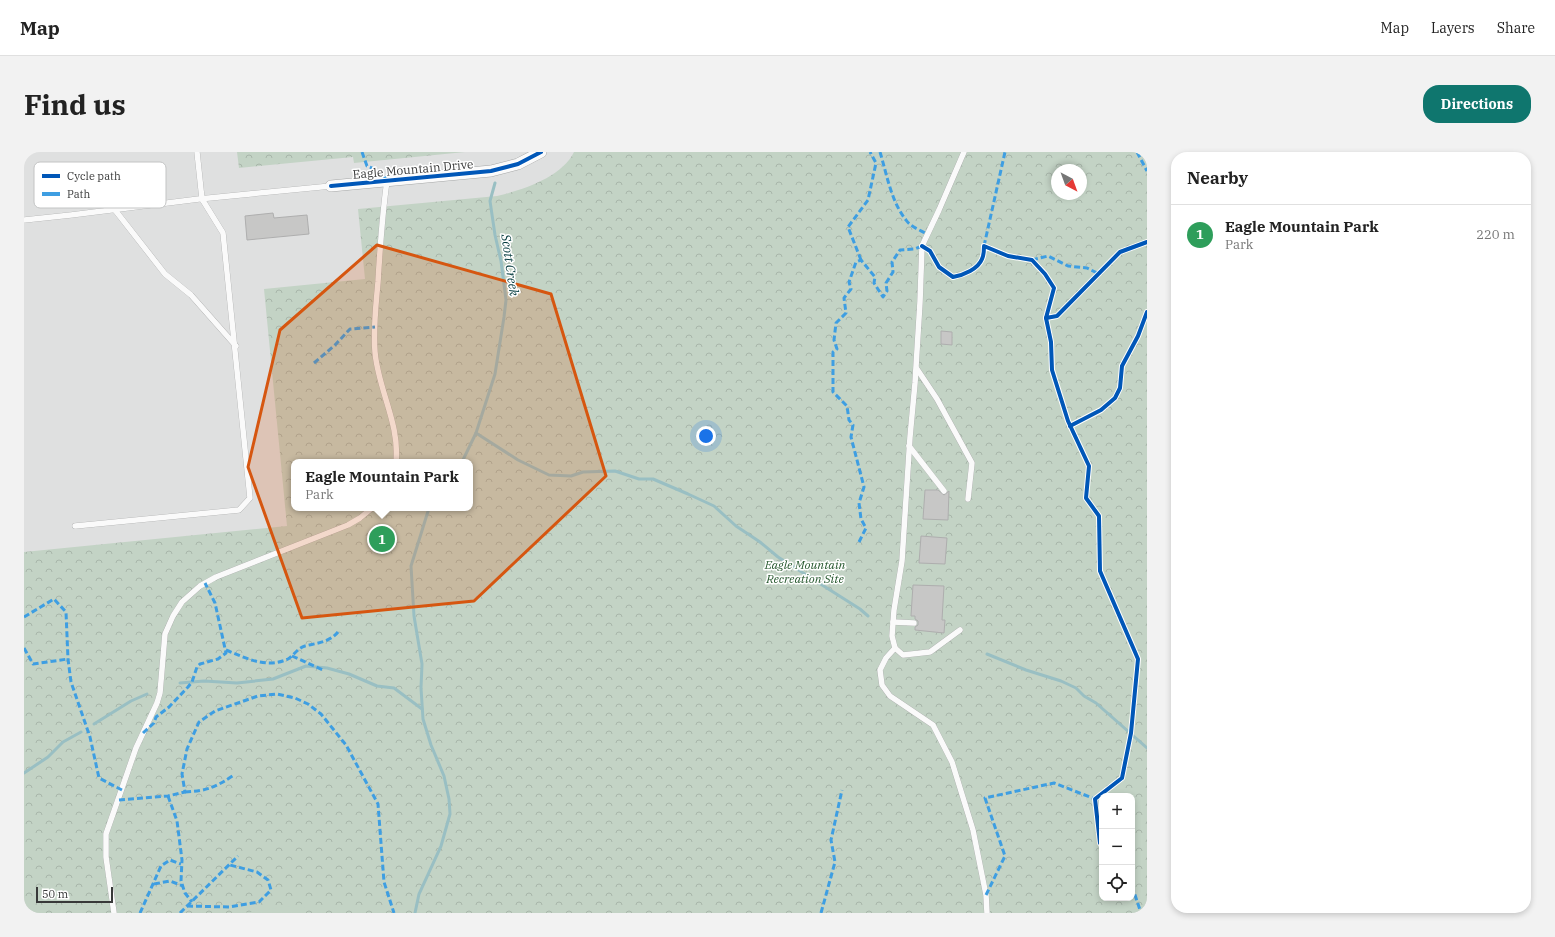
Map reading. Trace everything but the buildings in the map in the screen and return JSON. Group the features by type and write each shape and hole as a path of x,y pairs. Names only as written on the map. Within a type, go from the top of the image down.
{"street":[{"name":"Eagle Mountain Drive","path":"331,186 491,171 518,164 541,152"}],"lane":[{"path":"75,526 239,510 250,498 236,346 223,233 202,198 197,152"},
{"path":"960,630 930,652 903,655 895,648 892,636 902,561 909,446 916,368 922,246 964,152"},
{"path":"387,181 381,227 375,351 380,379 397,447 396,459"},
{"path":"166,203 202,198 331,186"},
{"path":"24,220 129,208"},
{"path":"114,210 165,274 192,295 236,346"},
{"path":"916,368 937,399 972,463 968,499"},
{"path":"909,446 944,491"},
{"path":"114,913 106,858 106,834 136,748 157,704 162,684 166,634 178,608 190,594 200,586 216,577 348,525 368,511"},
{"path":"893,622 914,623"},
{"path":"895,648 886,658 880,670 882,685 890,696 933,725 952,762 973,830 986,895 987,913"}],"highlighted area":[{"path":"377,245 551,294 606,476 474,601 302,618 248,467 280,330"}],"green space":[{"path":"237,152 465,152 354,163 353,157 239,168"},
{"name":"Eagle Mountain Recreation Site","path":"574,152 1147,152 1147,913 24,913 24,552 287,526 264,289 365,279 358,209 497,196 530,186 561,169"},
{"path":"304,904 305,913 242,913"}],"waterway":[{"name":"Scott Creek","path":"463,459 476,433 495,374 506,300 501,261 495,235 490,201 495,183"},
{"path":"476,433 518,460 549,475 571,476 583,472 615,471 639,479 653,479 714,506 736,526 760,542 778,557 860,609 868,616"},
{"path":"415,913 419,894 441,846 450,814 449,799 444,776 431,745 423,719 421,688 422,664 414,616 411,566 428,511"},
{"path":"987,654 1076,688 1084,696 1096,703 1147,748"},
{"path":"180,683 204,681 237,683 273,679 306,666 327,668 349,674 377,686 394,688 422,709"},
{"path":"94,724 131,701 147,694"},
{"path":"24,773 48,757 63,742 81,732"}],"marked path":[{"path":"362,152 367,166 381,172 387,181"},
{"path":"861,260 848,227 868,200 876,163 870,152"},
{"path":"880,152 890,188 901,213 910,225 927,234"},
{"path":"984,246 1005,152"},
{"path":"1137,152 1147,171"},
{"path":"859,542 866,528 861,519 859,503 864,487 851,437 853,425 849,420 847,406 833,392 833,352 837,349 834,340 836,323 846,313 844,298 851,289 849,282 856,262 861,260 875,277 874,283 883,297 887,291 886,283 893,272 892,262 900,250 915,249 922,246 924,247"},
{"path":"1032,260 1048,256 1068,266 1087,268 1099,274"},
{"path":"314,363 335,345 350,329 375,327"},
{"path":"143,733 154,723 156,717 169,707 188,687 192,682 197,667 200,664 218,659 226,653 215,603 205,583"},
{"path":"24,617 54,599 66,612 68,659 71,682 90,737 99,778 122,790"},
{"path":"226,650 264,663 280,662 288,659 303,647 327,640 338,632"},
{"path":"24,648 33,664 68,659"},
{"path":"292,656 323,670"},
{"path":"119,800 168,796 185,792 182,774 187,749 199,722 215,711 258,696 277,694 295,698 308,704 321,714 346,745 378,804 384,882 394,913"},
{"path":"185,792 211,788 234,775"},
{"path":"986,895 1005,856 985,798 1054,783 1095,799"},
{"path":"821,913 835,862 831,840 842,790"},
{"path":"168,796 177,821 182,860 181,881 185,893 192,902"},
{"path":"180,913 238,856"},
{"path":"140,913 161,866 170,860 181,864"},
{"path":"187,906 229,907 259,902 271,890 268,880 257,872 230,865"},
{"path":"154,884 170,881 183,886"},
{"path":"1135,895 1141,913"}],"cycle path":[{"path":"331,186 491,171 518,164 541,152"},
{"path":"922,246 930,251 939,267 953,277 962,275 974,269 983,257 984,246 1008,256 1032,260 1045,274 1054,288 1046,318 1057,316 1120,252 1147,242"},
{"path":"1070,426 1101,410 1115,398 1120,388 1122,366 1138,336 1147,312"},
{"path":"1046,318 1051,342 1052,370 1068,421 1089,466 1086,498 1099,516 1100,571 1138,659 1131,733 1122,778 1095,799 1099,834"}],"place":[{"name":"Eagle Mountain Park","path":"382,539"}]}
